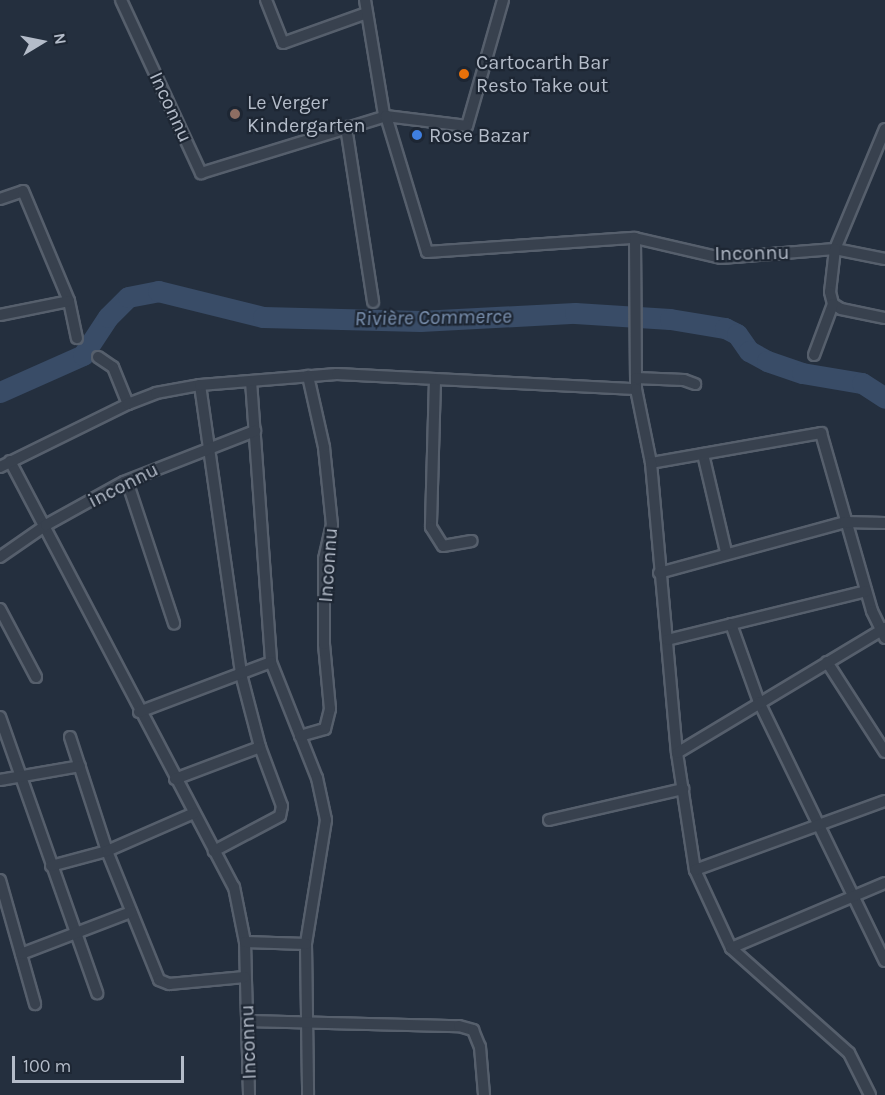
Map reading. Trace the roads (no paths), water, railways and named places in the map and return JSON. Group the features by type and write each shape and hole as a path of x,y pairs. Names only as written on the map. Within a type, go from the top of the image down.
{"street":[{"name":"Inconnu","path":"121,0 201,173 385,116 467,126 503,0"},
{"path":"266,0 283,44 367,13"},
{"name":"Inconnu","path":"365,0 385,116 427,252 635,238 721,258 840,250 885,259"},
{"path":"346,127 373,302"},
{"path":"814,355 833,304 830,292 840,250 884,134"},
{"path":"0,199 23,191 69,301 77,338"},
{"path":"635,238 633,285 636,384 651,463 659,573 677,753 695,870 731,948 849,1053 870,1095"},
{"path":"0,315 69,301"},
{"path":"833,304 841,309 885,318"},
{"path":"98,357 111,362 128,404"},
{"name":"Inconnu","path":"300,736 326,729 330,709 324,644 324,559 332,525 324,447 308,376"},
{"path":"0,467 128,404 156,393 200,385 308,376 435,380 481,378 636,384 684,380 695,384"},
{"path":"435,380 431,527 443,546 472,541"},
{"path":"251,381 271,662 317,778 326,819 306,944 308,1095"},
{"path":"200,385 241,674 260,747 281,812 214,851"},
{"name":"inconnu","path":"0,557 45,525 127,481 255,431"},
{"path":"651,463 821,433 866,591 884,632 827,662 677,753"},
{"path":"703,454 726,552"},
{"name":"Inconnu","path":"10,461 45,525 139,712 234,887 245,942 249,1095"},
{"name":"Inconnu","path":"127,481 174,623"},
{"path":"659,573 726,552 845,522 885,523"},
{"path":"667,640 866,591"},
{"path":"0,609 36,677"},
{"path":"731,624 759,702 818,826 855,894 885,961"},
{"path":"139,712 271,662"},
{"path":"827,662 885,752"},
{"path":"0,717 73,932 97,993"},
{"path":"70,737 106,851 164,984 245,977"},
{"path":"175,779 260,747"},
{"path":"0,780 20,774 80,766"},
{"path":"549,820 682,789"},
{"path":"695,870 885,801"},
{"path":"51,866 106,851 194,813"},
{"path":"0,880 35,1004"},
{"path":"731,948 885,883"},
{"path":"21,954 73,932 131,912"},
{"path":"245,942 306,944"},
{"path":"248,1022 459,1026 473,1030 480,1047 484,1095"}],"waterway":[{"name":"Rivière Commerce","path":"0,392 83,355 108,317 128,297 158,291 263,317 420,321 575,313 670,319 725,328 737,334 749,351 767,361 802,373 862,383 885,398"}],"place":[{"name":"Cartocarth Bar Resto Take out","path":"464,74"},
{"name":"Le Verger Kindergarten","path":"235,114"},
{"name":"Rose Bazar","path":"417,135"}]}
